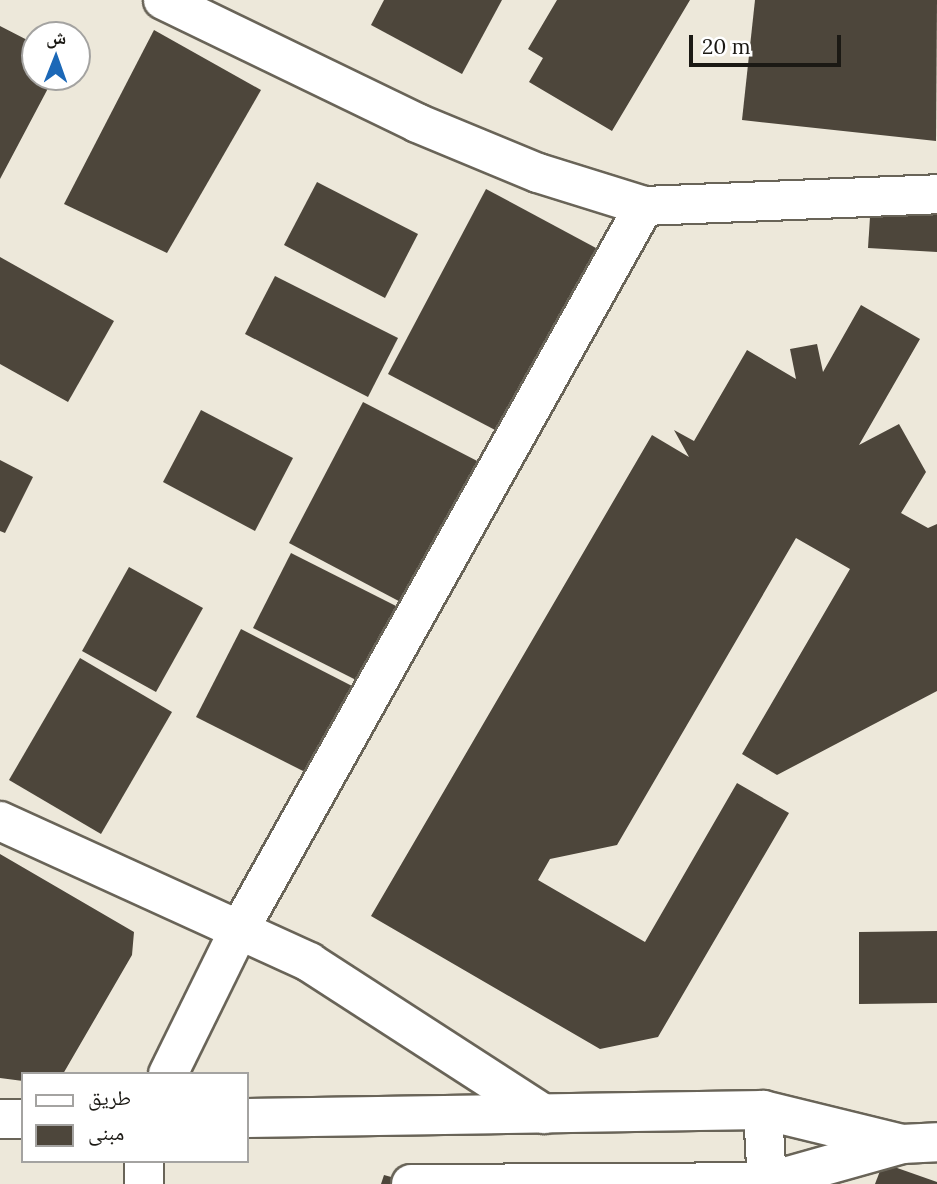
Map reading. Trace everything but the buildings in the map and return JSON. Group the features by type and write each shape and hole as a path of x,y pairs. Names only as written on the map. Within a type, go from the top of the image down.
{"street":[{"path":"163,0 417,123 538,173 644,206 937,194"},
{"path":"169,1072 238,932 644,206"},
{"path":"0,821 238,932 309,962 544,1114"},
{"path":"763,1110 767,1183"},
{"path":"248,1118 763,1110 920,1143"},
{"path":"0,1119 21,1119"},
{"path":"411,1184 767,1183 920,1143"},
{"path":"144,1163 144,1184"}]}
